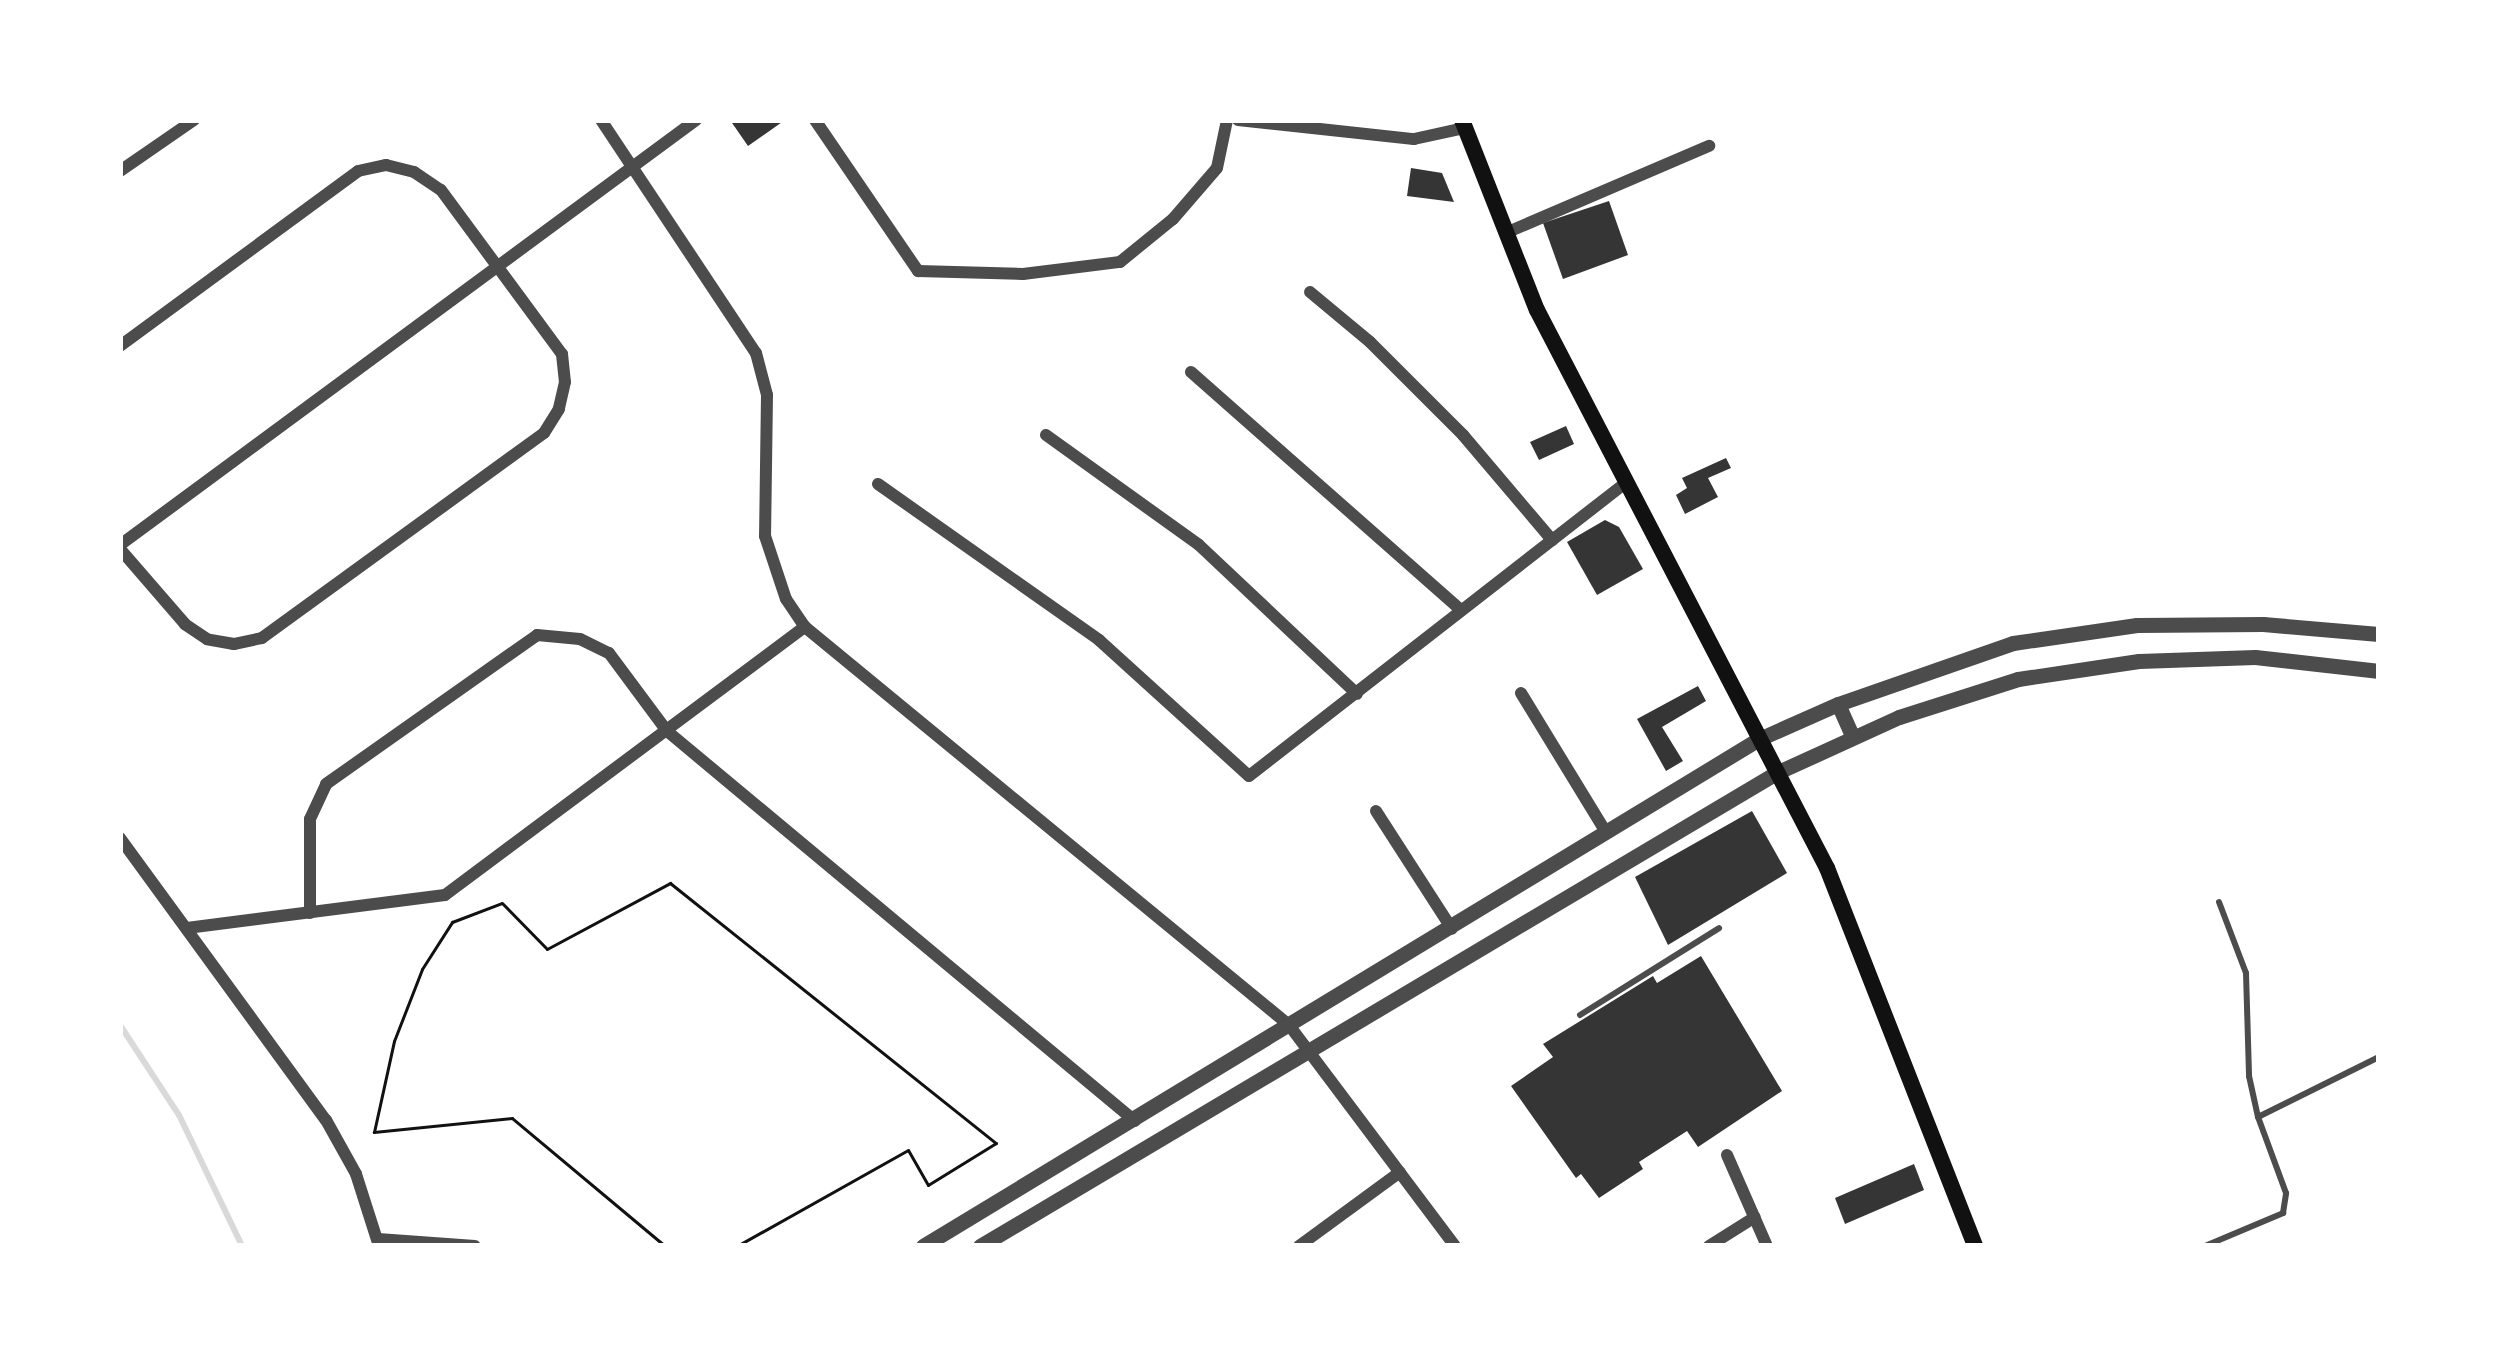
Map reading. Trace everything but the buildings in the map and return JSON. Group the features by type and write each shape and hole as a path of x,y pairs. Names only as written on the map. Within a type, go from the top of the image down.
{"main road":[{"path":"1469,122 1537,310 1827,868 1975,1246"}],"street":[{"path":"120,171 194,120"},
{"path":"601,120 755,353 767,394 765,536 786,598 805,627 1289,1025 1455,1246"},
{"path":"120,346 358,171 386,165 414,172 441,190 498,265 562,354 565,382 559,409 544,433 262,638 234,644 207,639 185,624 120,547 498,265 696,120"},
{"path":"815,120 918,272 1023,274 1120,262 1173,219 1216,168 1227,120"},
{"path":"1238,120 1414,140 1469,122"},
{"path":"1508,232 1709,146"},
{"path":"1310,292 1370,342 1463,435 1552,540"},
{"path":"1191,372 1460,609"},
{"path":"1046,435 1199,545 1357,694"},
{"path":"878,484 1100,640 1249,776 1626,482"},
{"path":"922,1246 1759,739 1838,704 2013,643 2137,625 2263,624 2379,634"},
{"path":"187,928 445,895 805,627"},
{"path":"310,913 310,819 326,784 537,635 580,639 610,653 667,731 1135,1121"},
{"path":"980,1246 1776,773 1852,737 2018,679 2139,661 2255,657 2379,671"},
{"path":"1521,693 1606,832"},
{"path":"1838,704 1852,737"},
{"path":"1376,811 1452,929"},
{"path":"120,838 326,1120 356,1174 379,1242 475,1246"},
{"path":"1726,1155 1767,1246"},
{"path":"1299,1246 1400,1172"},
{"path":"1709,1246 1755,1217"}],"lane":[{"path":"2206,1246 2283,1213 2285,1193 2249,1076 2246,973 2219,902"},
{"path":"1580,1015 1719,928"},
{"path":"2258,1117 2379,1057"}],"path":[{"path":"665,1246 512,1118 374,1132 394,1041 422,969 452,922 502,903 548,949 670,883 996,1143 928,1185 908,1150 737,1246"}],"waterway":[{"path":"120,1025 179,1115 242,1246"}]}
